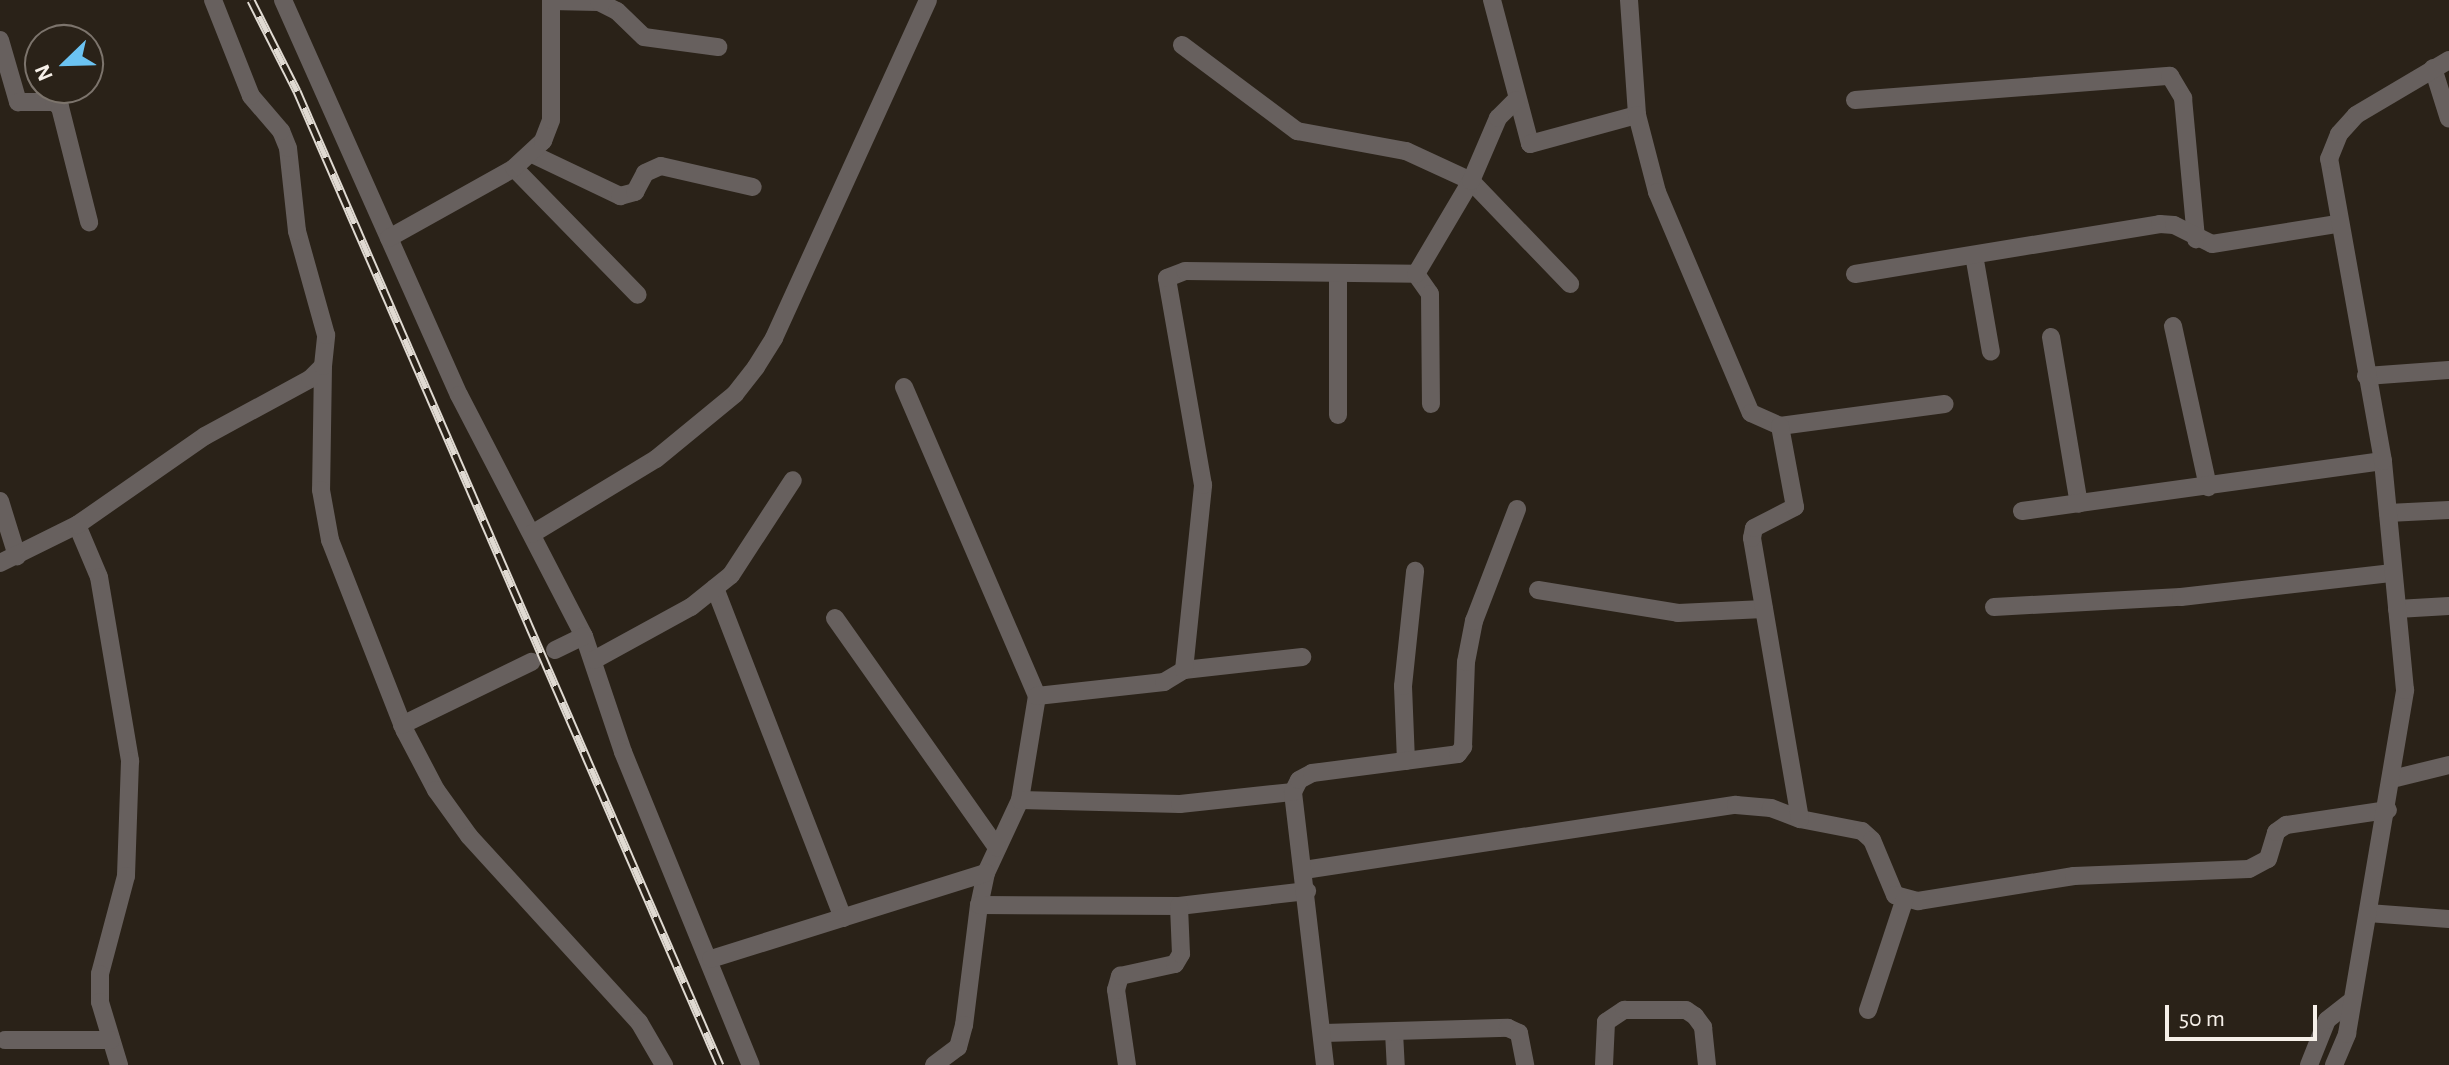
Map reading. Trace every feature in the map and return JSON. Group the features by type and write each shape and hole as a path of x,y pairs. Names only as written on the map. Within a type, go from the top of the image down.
{"street":[{"path":"213,0 251,96 281,131 288,148 297,231 326,335 321,490 330,540 402,725 436,790 469,836 639,1022 664,1065"},
{"path":"283,0 459,395 584,636 618,738 711,959 751,1065"},
{"path":"389,238 514,168 532,154 551,120 551,0 599,2 617,11 644,37 718,47"},
{"path":"532,534 656,459 735,394 756,367 781,324 928,0"},
{"path":"1492,0 1530,144 1637,115"},
{"path":"1629,0 1637,115 1657,192 1751,413 1780,426 1945,404"},
{"path":"0,40 18,102 54,102 60,107 89,222"},
{"path":"1182,45 1297,131 1406,151 1471,181 1570,284"},
{"path":"2334,1065 2347,1034 2349,1003 2388,810 2405,690 2383,461 2337,224 2329,159 2339,134 2356,115 2441,64 2449,119"},
{"path":"1855,100 2170,76 2183,98 2196,239"},
{"path":"1416,274 1471,181 1498,118 1516,100"},
{"path":"532,154 620,196 635,192 645,173 661,166 753,187"},
{"path":"514,168 638,295"},
{"path":"1855,274 2160,224 2174,225 2196,239 2212,244 2337,224"},
{"path":"1974,255 1991,352"},
{"path":"1184,670 1203,470 1167,278 1185,271 1416,274"},
{"path":"1338,273 1338,415"},
{"path":"1416,274 1430,294 1431,404"},
{"path":"2173,326 2208,487"},
{"path":"2051,337 2079,504"},
{"path":"0,501 9,560 77,525 205,436 310,379 323,366"},
{"path":"2366,376 2449,370"},
{"path":"904,387 1037,696 1020,800 986,873 964,1025 958,1047 934,1065"},
{"path":"1780,426 1795,507 1754,528 1764,609 1800,819"},
{"path":"2022,511 2383,461"},
{"path":"594,660 691,607 715,588 749,555 793,480"},
{"path":"1325,1065 1324,1033 1293,792 1299,780 1312,773 1452,757 1463,747 1469,639 1517,509"},
{"path":"2388,513 2449,510"},
{"path":"77,525 99,577 130,761 126,876 108,927 100,974 100,1002 119,1065"},
{"path":"1406,761 1403,686 1415,571"},
{"path":"1994,607 2168,598 2393,573"},
{"path":"715,588 843,918"},
{"path":"1538,590 1678,613 1764,609"},
{"path":"2397,609 2449,606"},
{"path":"835,618 997,848"},
{"path":"555,650 584,636"},
{"path":"1037,696 1164,682 1184,670 1302,657"},
{"path":"402,725 531,662"},
{"path":"2392,779 2449,765"},
{"path":"1020,800 1180,804 1293,792"},
{"path":"1304,870 1736,805 1771,808 1800,819 1862,831 1872,840 1895,895 1904,901 2074,876 2249,869 2268,859 2276,832 2286,825 2388,810"},
{"path":"711,959 986,873"},
{"path":"979,905 1179,906 1307,891"},
{"path":"1868,1010 1904,901"},
{"path":"1127,1065 1116,990 1120,976 1175,964 1181,954 1179,906"},
{"path":"2368,913 2449,919"},
{"path":"2309,1065 2327,1020 2349,1003"},
{"path":"1604,1065 1606,1022 1624,1010 1686,1010 1703,1027 1707,1065"},
{"path":"1324,1033 1508,1028 1519,1033 1525,1065"},
{"path":"1394,1032 1396,1065"},
{"path":"5,1040 111,1040"}],"railway":[{"path":"251,0 297,91 720,1065"}]}
